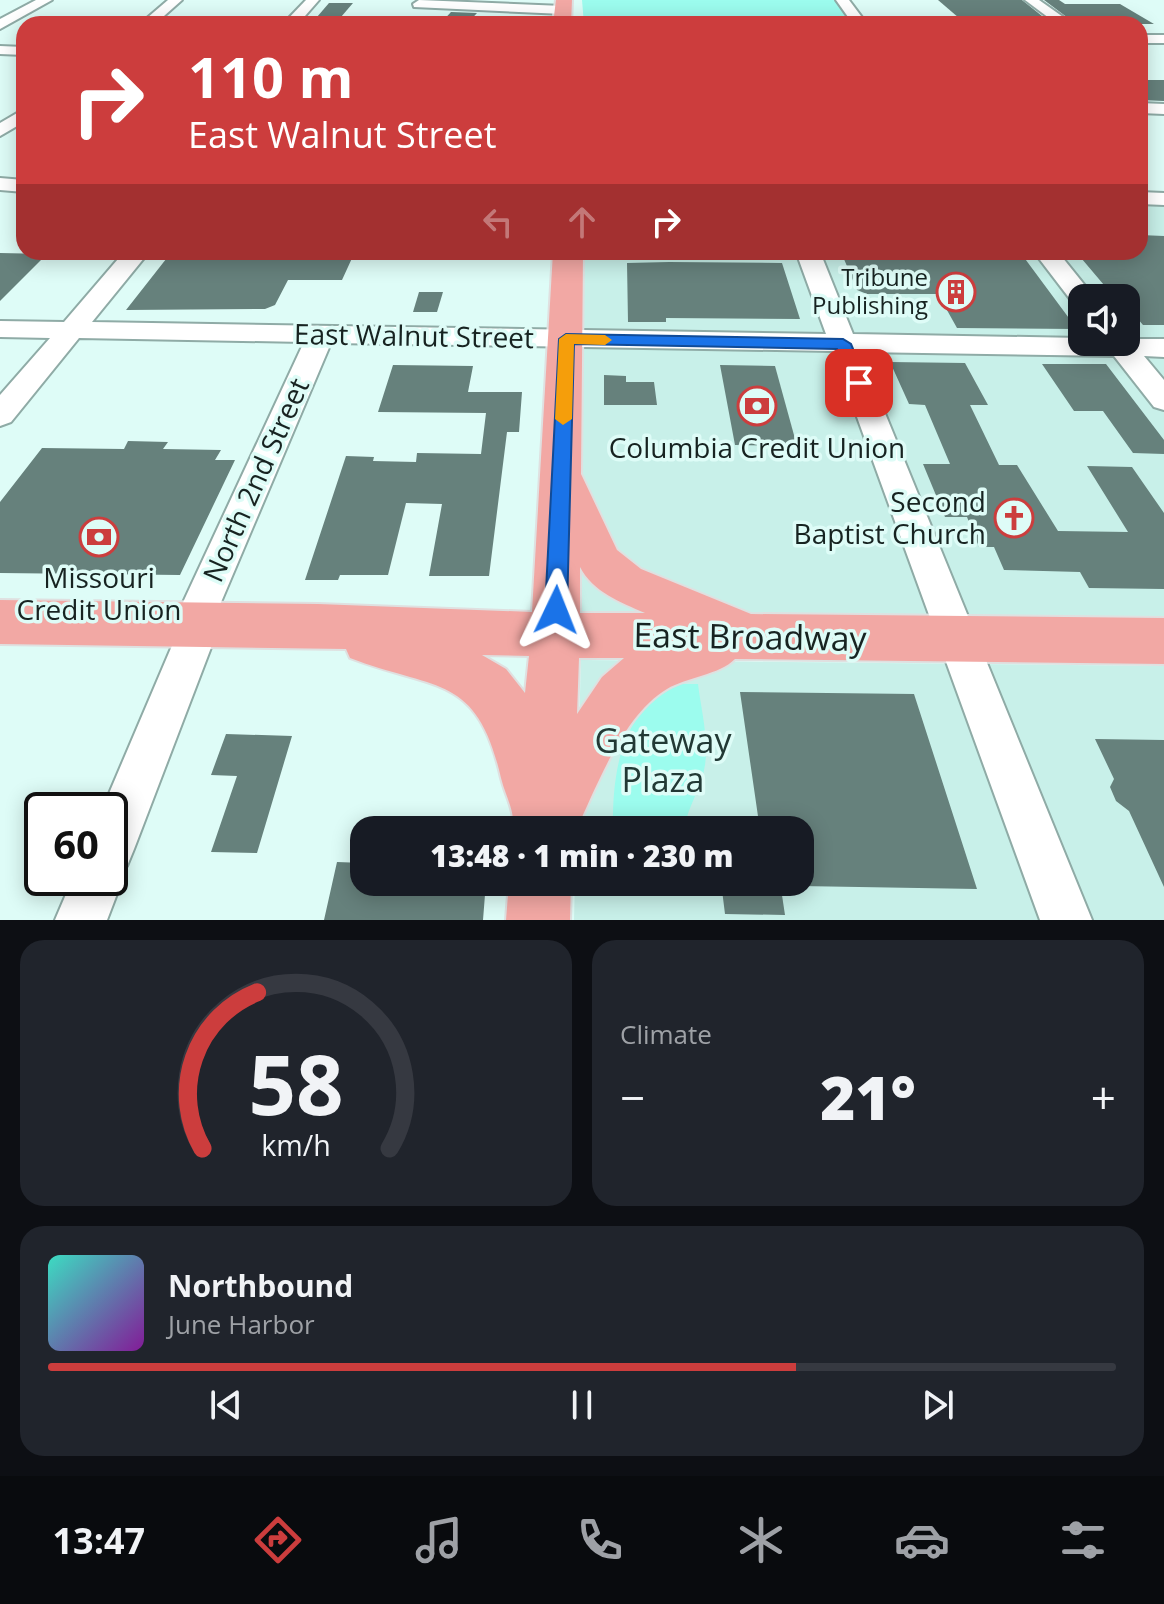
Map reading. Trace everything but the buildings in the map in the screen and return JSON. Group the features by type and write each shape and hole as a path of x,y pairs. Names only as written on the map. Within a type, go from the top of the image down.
{"main road":[{"path":"544,816 555,635 568,260"},
{"path":"561,474 601,563 625,583 747,637"},
{"name":"East Broadway","path":"0,622 318,626 555,635 1164,641"},
{"path":"318,626 476,678 498,700 519,736 539,816"},
{"path":"551,816 612,709 631,684 675,658 747,637"},
{"path":"538,920 539,896"}],"street":[{"path":"17,16 46,0"},
{"path":"157,16 176,0"},
{"path":"298,16 313,0"},
{"path":"1031,0 1054,16"},
{"path":"418,6 566,8"},
{"path":"0,415 130,260"},
{"path":"811,260 1066,920"},
{"path":"1052,260 1071,284"},
{"name":"East Walnut Street","path":"0,329 843,344 1068,345"},
{"name":"North 2nd Street","path":"128,802 196,624 321,335"},
{"name":"East Walnut Street","path":"1140,346 1164,348"},
{"path":"1128,356 1164,400"},
{"path":"81,920 91,896"}],"shaded area":[{"path":"1148,198 1164,199 1164,641 555,635 568,260 1148,260"},
{"path":"581,660 1164,666 1164,920 574,920 575,896 814,896 814,816 576,816"}],"green space":[{"path":"582,0 835,0 848,16 583,16"},
{"name":"Gateway Plaza","path":"682,684 698,684 706,755 703,773 687,816 613,816 618,764 624,744 645,708 661,694"}],"slow traffic":[{"path":"563,419 566,339 605,340"}],"place":[{"name":"Tribune Publishing","path":"956,292"},
{"name":"Columbia Credit Union","path":"757,406"},
{"name":"Second Baptist Church","path":"1014,518"},
{"name":"Missouri Credit Union","path":"99,537"}],"route":[{"path":"556,610 566,339 843,344 859,383"}]}
